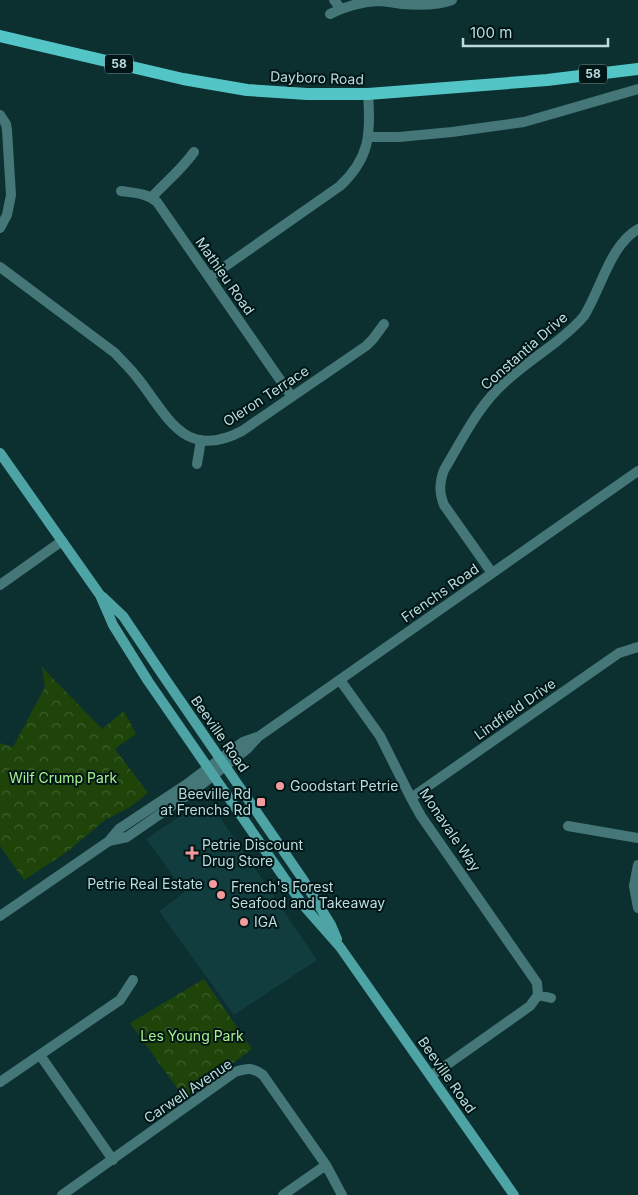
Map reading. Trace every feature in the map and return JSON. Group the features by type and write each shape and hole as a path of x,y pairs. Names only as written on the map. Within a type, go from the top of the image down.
{"main road":[{"name":"Dayboro Road","path":"0,36 183,79 247,90 307,94 368,94 547,80 638,69"},
{"name":"Beeville Road","path":"0,453 100,595 113,625 210,772 303,904 340,947 514,1195"},
{"name":"Beeville Road","path":"100,595 123,616 302,878 331,925 340,947"}],"street":[{"path":"334,0 341,9"},
{"path":"330,14 341,9 380,1 417,4 452,0"},
{"path":"368,137 400,137 517,124 638,89"},
{"path":"210,277 340,186 350,177 362,158 368,137 370,121 368,94"},
{"path":"0,228 7,216 11,195 7,130 4,114"},
{"path":"121,191 145,194 152,197 194,152"},
{"name":"Mathieu Road","path":"152,197 161,207 292,397"},
{"name":"Constantia Drive","path":"492,574 444,505 440,490 440,480 444,470 484,404 505,382 572,329 583,317 618,248 625,239 638,229"},
{"path":"0,267 115,353 137,377 170,422 181,432 201,440 197,464"},
{"name":"Oleron Terrace","path":"201,440 217,440 242,431 366,346 374,339 384,324"},
{"name":"Frenchs Road","path":"0,916 109,841 118,829 210,772 222,762 247,749 258,737 638,471"},
{"path":"0,585 62,541"},
{"name":"Lindfield Drive","path":"411,798 619,653 638,647"},
{"name":"Monavale Way","path":"340,680 380,736 421,816 535,979 538,994"},
{"path":"568,826 638,838"},
{"path":"638,865 634,886 638,908"},
{"path":"0,1082 120,1000 133,980"},
{"path":"431,1076 530,1006 538,994 551,998"},
{"path":"40,1055 112,1160"},
{"name":"Carwell Avenue","path":"62,1195 235,1072 244,1069 257,1070 263,1075 326,1165 342,1195"},
{"path":"283,1195 326,1165"}],"shaded area":[{"path":"198,804 213,807 317,960 234,1015 159,911 185,892 146,839"}],"green space":[{"name":"Wilf Crump Park","path":"42,667 102,729 124,711 136,734 115,749 148,793 130,807 105,820 67,852 24,880 0,846 0,743 13,747 45,687"},
{"name":"Les Young Park","path":"204,979 252,1049 185,1099 130,1023"}],"place":[{"name":"Goodstart Petrie","path":"280,786"},
{"name":"Beeville Rd at Frenchs Rd","path":"261,802"},
{"name":"Petrie Discount Drug Store","path":"192,853"},
{"name":"Petrie Real Estate","path":"213,884"},
{"name":"French's Forest Seafood and Takeaway","path":"221,895"},
{"name":"IGA","path":"244,922"}]}
